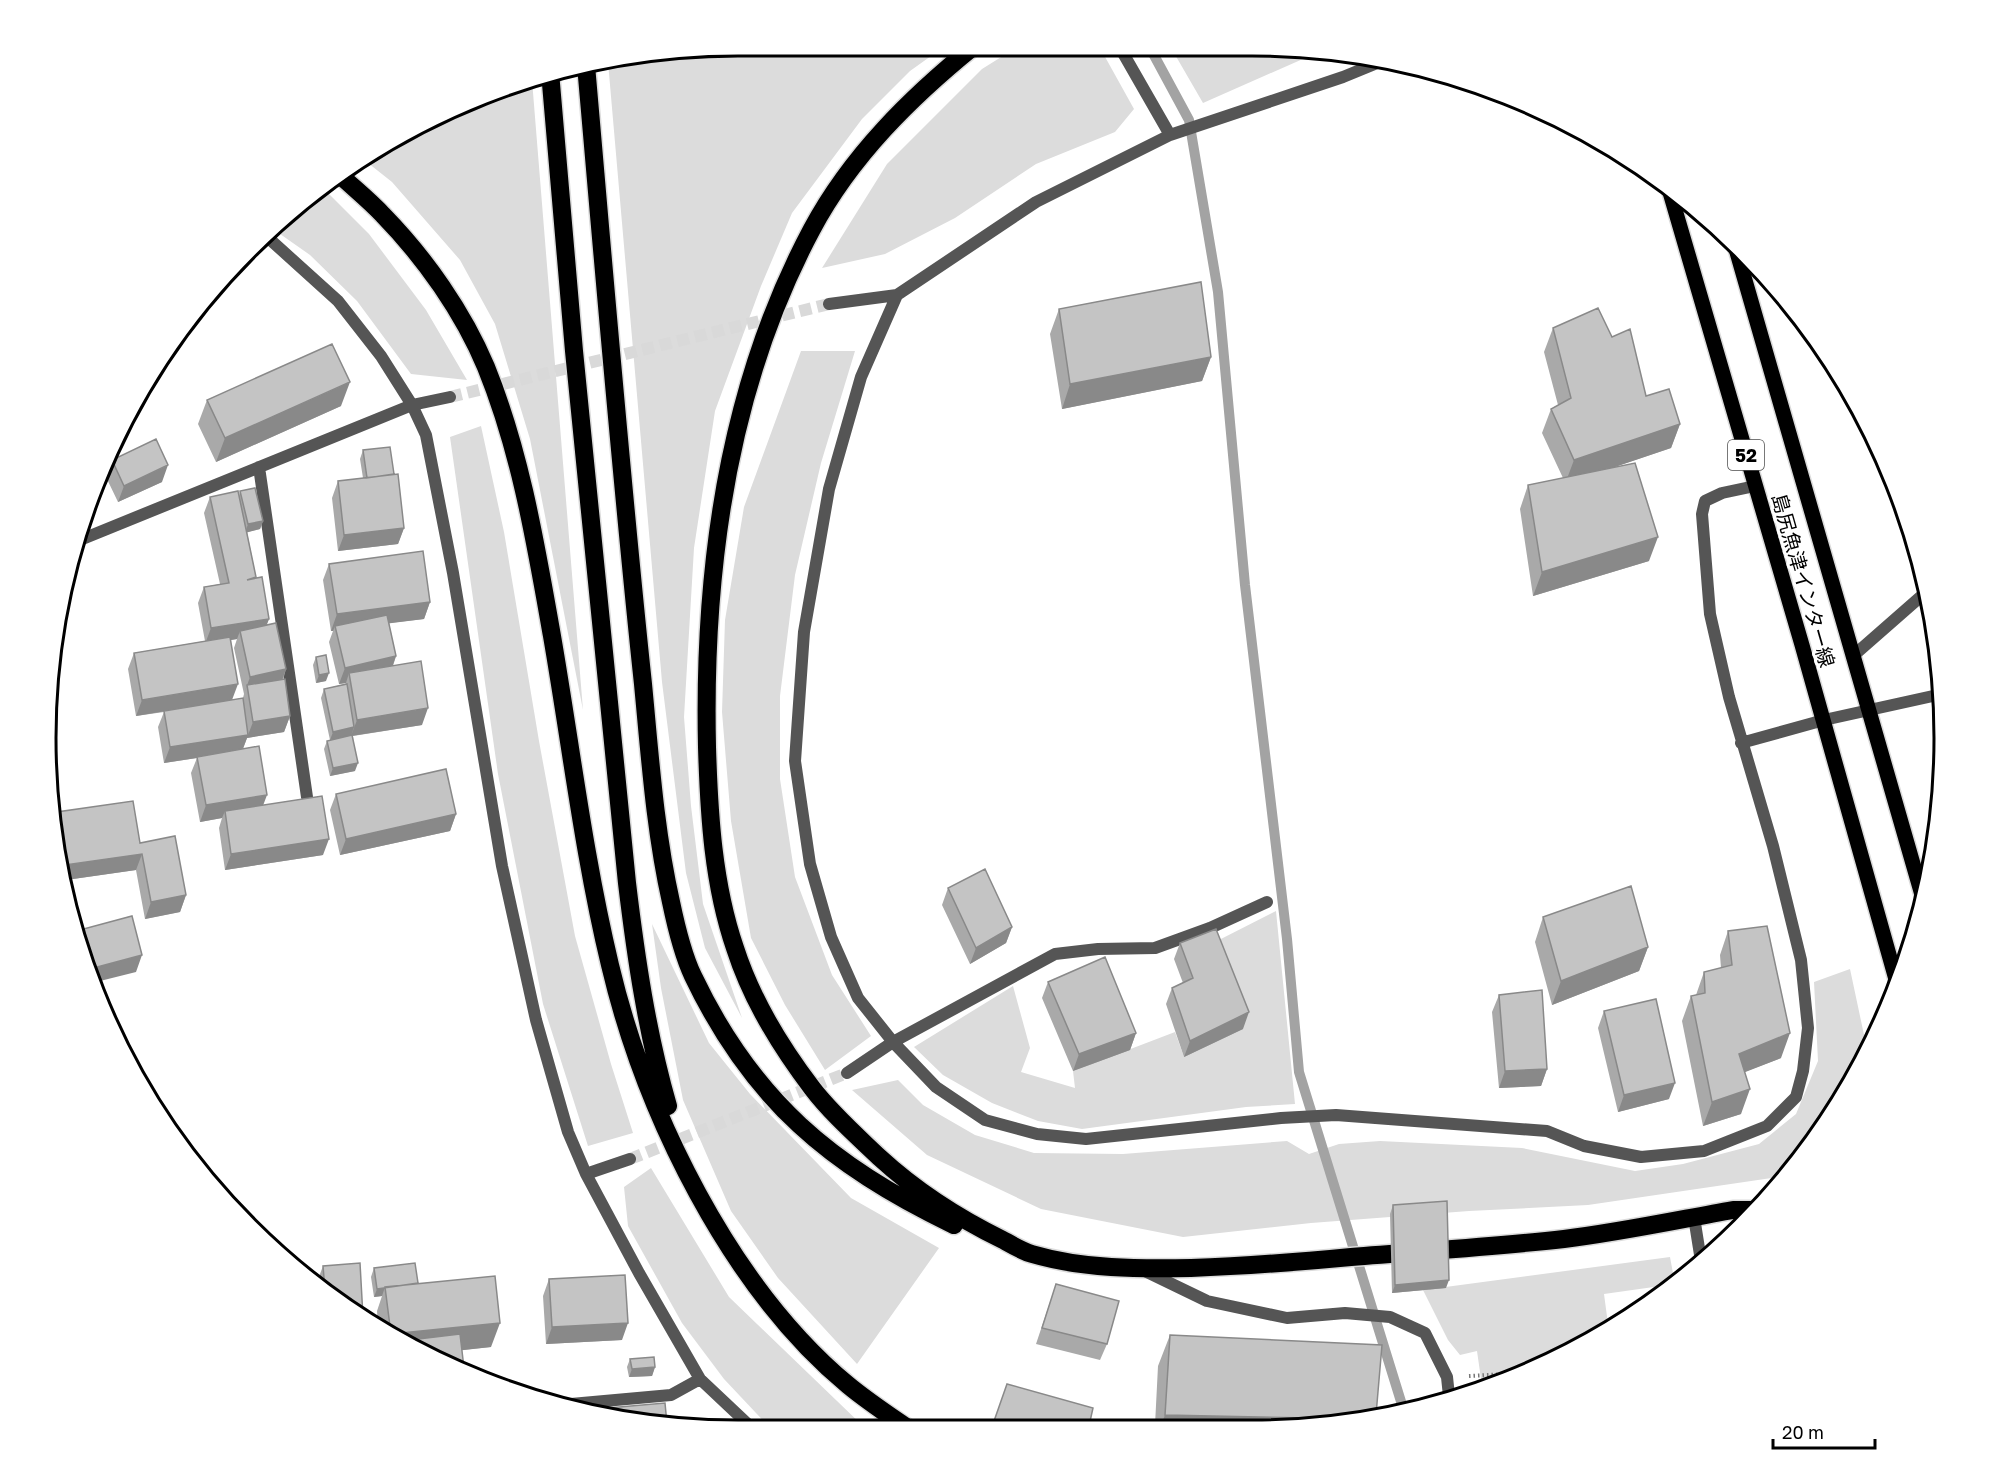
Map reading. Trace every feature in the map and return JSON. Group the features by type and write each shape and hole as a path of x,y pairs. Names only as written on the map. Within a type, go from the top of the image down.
{"highway":[{"path":"962,56 892,119 851,169 810,232 787,279 764,340 742,411 725,485 714,563 708,638 706,712 708,780 714,852 721,897 735,948 754,995 780,1042 814,1091 892,1168 932,1200 980,1229 1029,1254"},
{"path":"587,73 634,599 663,869 676,924 692,973 718,1024 746,1068 781,1108 820,1144 867,1178 924,1211 975,1235 1029,1254 1085,1264 1142,1269 1262,1266 1566,1239 1746,1206"},
{"path":"551,82 574,351 624,860 636,956 660,1079 696,1191"},
{"path":"345,180 383,215 423,261 458,314 485,366 502,415 524,492 540,566 578,799 610,966 626,1026 669,1135 696,1191 733,1253 763,1295 804,1343 847,1384 896,1420"},
{"path":"1733,1210 1743,1210"}],"main road":[{"name":"島尻魚津インター線","path":"1672,201 1824,720 1893,968"},
{"name":"島尻魚津インター線","path":"1746,268 1868,711 1918,881"}],"street":[{"path":"1125,56 1170,135"},
{"path":"830,304 897,295 1036,202 1170,135 1369,66"},
{"path":"271,240 338,301 381,356 412,405 426,435 453,573 502,866 533,1009 568,1132 586,1174 700,1379 744,1420"},
{"path":"897,295 861,376 829,489 804,632 795,761 810,864 831,937 858,998 893,1042 936,1087 985,1120 1037,1134 1086,1139 1281,1118 1336,1115 1546,1131 1584,1146 1641,1156 1704,1151 1767,1126 1796,1097 1803,1071 1808,1028 1801,960 1773,846 1741,742 1710,614 1702,513 1705,501 1722,493 1755,486"},
{"path":"86,538 412,405 450,397"},
{"path":"259,467 307,797"},
{"path":"1853,656 1919,598"},
{"path":"1741,742 1824,720 1932,696"},
{"path":"847,1072 893,1042 1054,954 1098,949 1155,948 1210,928 1267,902"},
{"path":"586,1174 630,1159"},
{"path":"1694,1217 1699,1251"},
{"path":"1142,1269 1208,1301 1287,1318 1345,1313 1390,1317 1425,1333 1447,1377 1448,1390"},
{"path":"589,1402 671,1395 700,1379"}],"path":[{"path":"1447,1377 1494,1375"}],"shaded area":[{"path":"931,56 910,71 862,119 792,213 761,286 715,411 694,548 684,717 691,806 703,904 742,1018 705,948 686,873 662,682 609,68 648,61 693,57"},
{"path":"1003,56 1105,56 1134,109 1115,132 1036,164 955,218 885,254 822,268 887,164 982,69"},
{"path":"1176,56 1305,58 1203,103"},
{"path":"533,88 583,710 530,439 495,324 460,260 392,182 369,164 436,126 477,107"},
{"path":"327,192 369,234 426,310 467,380 411,374 357,301 310,255 279,233"},
{"path":"801,351 855,351 821,463 795,575 780,696 780,779 795,877 832,975 871,1036 825,1070 785,1005 751,938 731,821 722,712 725,620 744,507"},
{"path":"481,426 504,532 575,936 633,1133 588,1146 543,1004 498,774 450,437"},
{"path":"1276,911 1295,1104 1246,1107 1082,1129 1038,1121 992,1103 943,1075 914,1047 1013,986 1030,1048 1021,1072 1075,1088 1073,1071 1175,1032 1184,1057 1215,942"},
{"path":"652,924 709,1043 750,1094 851,1198 939,1248 857,1364 778,1278 731,1211 683,1100 661,988"},
{"path":"1850,969 1864,1036 1819,1116 1772,1178 1588,1205 1311,1223 1183,1237 1041,1209 927,1155 852,1090 898,1080 923,1105 975,1135 1034,1153 1123,1154 1287,1141 1309,1154 1339,1144 1380,1141 1522,1148 1635,1171 1683,1164 1759,1144 1796,1114 1818,1061 1814,982"},
{"path":"651,1168 729,1297 857,1420 762,1420 724,1379 682,1323 628,1226 624,1187"},
{"path":"1670,1257 1673,1274 1656,1287 1604,1294 1607,1319 1553,1349 1481,1379 1477,1351 1460,1355 1448,1340 1423,1290"}],"building":[{"path":"1201,282 1211,357 1070,384 1059,309"},
{"path":"1598,308 1612,337 1630,329 1646,396 1669,389 1680,424 1574,460 1551,409 1571,398 1553,328"},
{"path":"332,344 350,382 225,438 207,400"},
{"path":"156,439 168,465 124,486 113,463 116,458"},
{"path":"390,447 394,474 367,478 363,450"},
{"path":"1635,463 1658,537 1542,572 1528,485"},
{"path":"398,474 404,528 344,535 338,481"},
{"path":"255,488 263,521 248,524 240,491"},
{"path":"238,491 256,577 247,580 262,577 269,619 211,628 204,587 229,583 210,497"},
{"path":"423,551 430,602 337,614 329,564"},
{"path":"387,615 396,656 345,668 335,626"},
{"path":"276,623 286,669 250,677 240,631"},
{"path":"230,637 238,684 142,700 134,653"},
{"path":"326,655 329,673 319,675 316,657"},
{"path":"421,661 428,708 357,720 349,673"},
{"path":"285,679 290,716 253,722 247,685"},
{"path":"347,684 354,727 333,732 324,689"},
{"path":"243,698 248,735 170,747 164,711"},
{"path":"352,735 358,763 333,768 327,741"},
{"path":"259,746 267,795 206,805 197,757"},
{"path":"446,769 456,814 346,839 336,794"},
{"path":"322,796 329,839 231,854 225,811"},
{"path":"133,801 140,843 175,836 186,895 151,902 142,854 68,865 60,812"},
{"path":"985,869 1012,927 976,948 948,888"},
{"path":"1631,886 1648,947 1561,981 1543,917"},
{"path":"132,916 142,955 96,967 84,929"},
{"path":"1767,926 1790,1033 1739,1054 1750,1089 1712,1102 1691,996 1705,993 1704,972 1732,965 1728,931"},
{"path":"1216,929 1249,1012 1190,1041 1172,988 1193,978 1180,943"},
{"path":"1105,957 1136,1033 1079,1054 1048,982"},
{"path":"1542,990 1547,1069 1505,1071 1499,995"},
{"path":"1656,999 1675,1083 1624,1095 1604,1011"},
{"path":"1447,1201 1449,1280 1395,1285 1393,1205"},
{"path":"360,1263 362,1307 324,1281 323,1266"},
{"path":"415,1263 418,1283 377,1289 374,1268"},
{"path":"625,1275 628,1323 552,1327 549,1279"},
{"path":"495,1276 500,1323 405,1333 390,1324 385,1287"},
{"path":"1056,1284 1119,1301 1107,1344 1042,1328"},
{"path":"460,1334 463,1362 436,1349 417,1339"},
{"path":"1170,1335 1382,1345 1377,1408 1299,1418 1165,1415"},
{"path":"654,1357 655,1367 632,1369 630,1359"},
{"path":"1007,1384 1093,1408 1090,1420 994,1420"},
{"path":"665,1403 666,1416 648,1414 613,1408"}],"waterway":[{"path":"1154,56 1189,120 1218,292 1245,585 1287,939 1299,1072 1401,1402"}],"tunnel":[{"path":"450,397 829,304"},
{"path":"630,1159 847,1073"}]}
